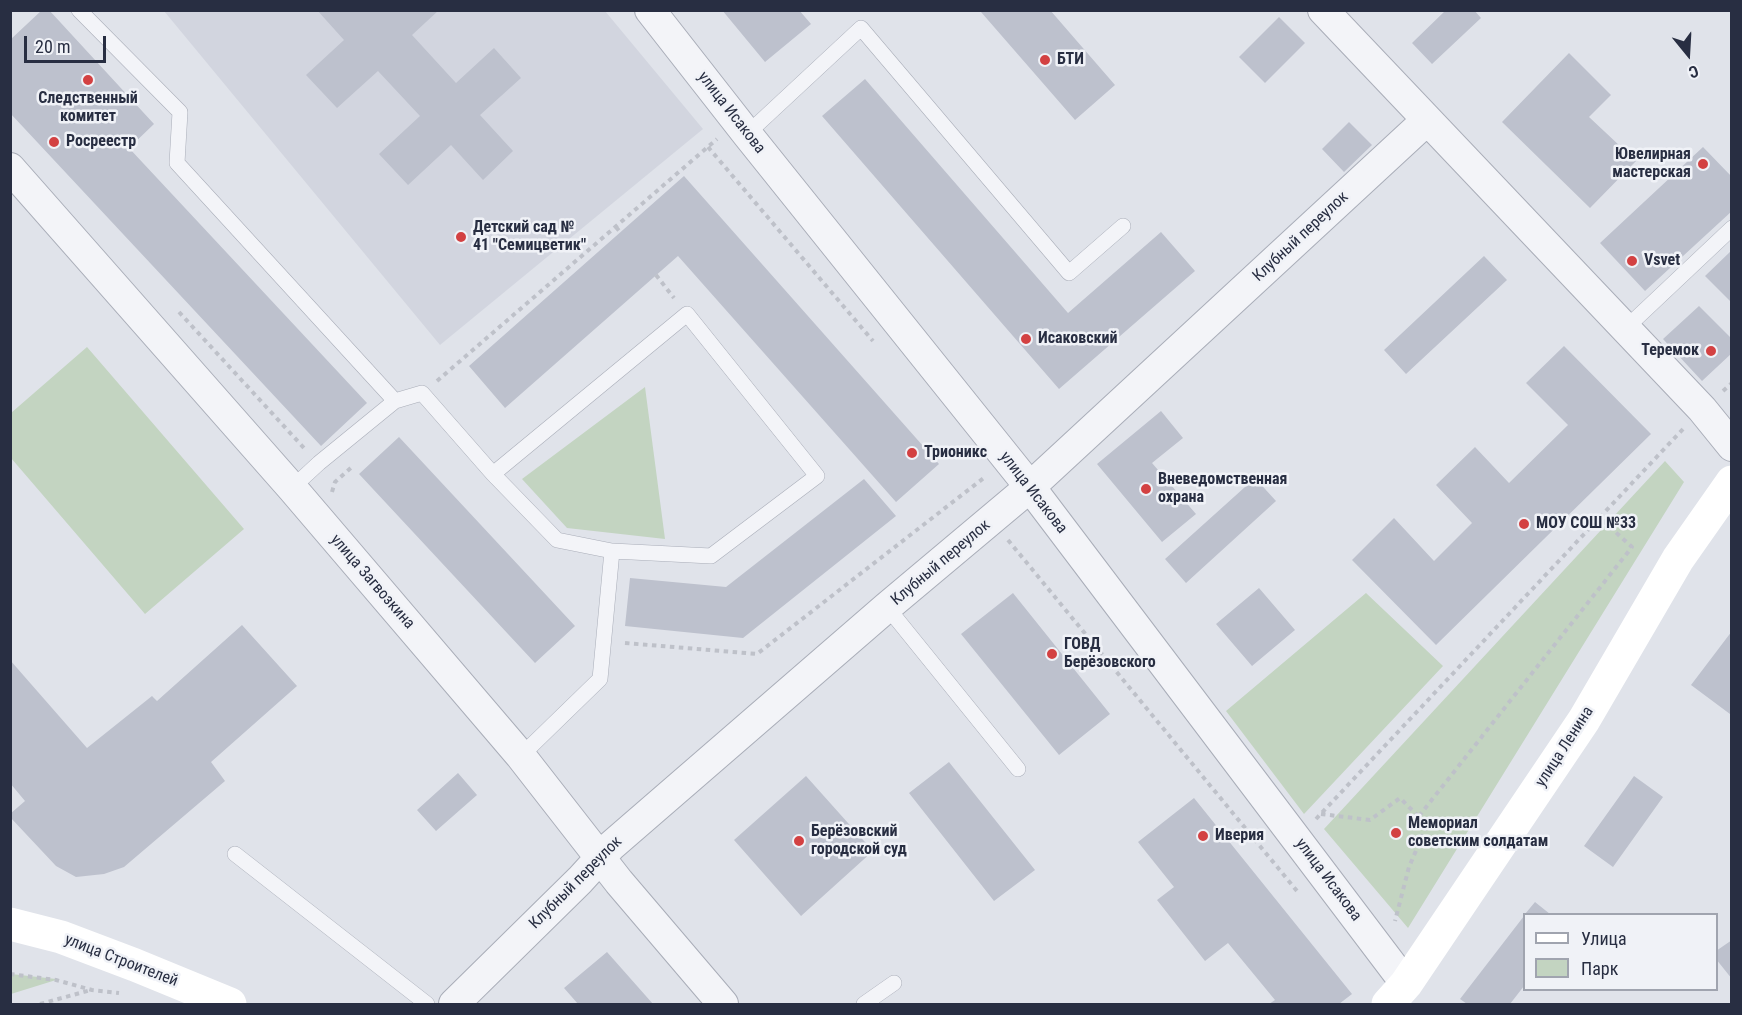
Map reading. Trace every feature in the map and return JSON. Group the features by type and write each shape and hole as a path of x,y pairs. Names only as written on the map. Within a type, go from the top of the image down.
{"main road":[{"name":"улица Ленина","path":"1394,999 1584,720 1678,559 1731,482"},
{"name":"улица Строителей","path":"10,924 71,941 135,964 230,1005"}],"street":[{"name":"улица Исакова","path":"650,10 1030,487 1385,957 1394,999"},
{"path":"1323,10 1702,409 1731,446"},
{"name":"Клубный переулок","path":"454,1005 580,880 611,846 887,607 1030,487 1427,120"},
{"name":"улица Загвозкина","path":"10,168 292,488 520,755 600,858 723,1005"}],"lane":[{"path":"79,10 180,112 177,163 395,401"},
{"path":"742,128 861,28 1069,273 1122,225"},
{"path":"1626,328 1731,228"},
{"path":"292,488 395,401 422,393 493,474 557,540 612,551 711,556 817,476 687,314 493,474"},
{"path":"520,755 600,679 612,551"},
{"path":"887,607 1018,769"},
{"path":"235,854 427,1005"},
{"path":"864,1005 894,983"}],"path":[{"path":"422,393 616,227 742,128"},
{"path":"616,227 620,232"},
{"path":"656,275 687,314"},
{"path":"173,306 335,482"},
{"path":"1274,863 1702,409 1731,383"},
{"path":"332,493 335,482 360,460"},
{"path":"1419,816 1632,548 1600,518"},
{"path":"1007,540 1302,898"},
{"path":"1321,813 1370,820 1400,798 1427,825 1409,867 1385,957"},
{"path":"10,974 56,980 127,997"},
{"path":"40,1005 92,990"}],"shaded area":[{"name":"Детский сад № 41 \"Семицветик\"","path":"164,11 605,11 703,129 440,345"}],"green space":[{"path":"87,347 244,529 145,614 11,458 11,413"},
{"path":"645,387 665,539 567,528 522,479"},
{"path":"1665,461 1684,482 1408,928 1324,829"},
{"path":"1366,593 1443,666 1304,814 1226,711"},
{"path":"11,974 56,979 56,980 11,994"}],"building":[{"path":"42,10 49,10 154,124 129,148 367,403 321,446 10,113 10,40"},
{"path":"317,10 439,10 412,35 456,83 494,48 521,78 480,115 513,151 483,180 451,145 408,185 379,154 420,116 378,71 337,108 306,75 344,40"},
{"path":"722,10 799,10 811,24 765,62"},
{"path":"983,10 1050,10 1115,85 1075,120 981,12"},
{"path":"1446,10 1474,10 1481,18 1432,64 1412,43"},
{"path":"1279,17 1305,43 1265,83 1239,57"},
{"path":"1569,53 1611,95 1589,117 1636,161 1590,208 1502,122"},
{"path":"865,79 1068,313 1161,232 1195,271 1059,389 822,116"},
{"path":"1349,122 1372,145 1344,172 1322,149"},
{"path":"1703,147 1732,177 1732,211 1645,291 1600,243"},
{"path":"684,176 939,464 896,502 678,256 505,408 469,366"},
{"path":"1732,250 1732,303 1705,276"},
{"path":"1484,256 1507,280 1406,374 1384,350"},
{"path":"1699,306 1732,339 1732,353 1702,381 1663,339"},
{"path":"1564,346 1651,434 1436,645 1352,560 1394,518 1434,561 1472,523 1436,485 1475,447 1509,483 1568,425 1526,383"},
{"name":"Вневедомственная охрана","path":"1161,411 1183,438 1152,463 1196,514 1162,542 1097,464"},
{"path":"399,437 575,626 535,663 359,474"},
{"path":"1255,478 1276,501 1186,583 1165,559"},
{"path":"864,479 896,516 743,638 625,626 630,578 726,587"},
{"path":"1259,588 1295,630 1252,666 1216,624"},
{"path":"1013,593 1110,714 1059,755 961,634"},
{"path":"242,625 297,686 211,762 225,781 124,867 104,874 76,877 56,866 10,817 10,814 25,801 10,783 10,660 87,748 152,696 157,701"},
{"path":"1732,631 1732,712 1730,714 1691,685"},
{"path":"949,762 1035,870 994,901 909,793"},
{"path":"458,773 477,795 436,831 417,810"},
{"path":"806,776 873,851 801,916 734,840"},
{"path":"1634,776 1663,797 1613,867 1584,846"},
{"path":"1194,798 1352,994 1339,1004 1269,1004 1275,1000 1228,943 1205,961 1157,900 1174,887 1138,842"},
{"path":"1535,902 1549,913 1526,913"},
{"path":"1523,917 1523,987 1510,1004 1467,1004 1460,999"},
{"path":"1732,940 1732,979 1718,962 1718,950"},
{"path":"607,952 653,1004 578,1004 564,988"}],"place":[{"name":"БТИ","path":"1045,60"},
{"name":"Следственный комитет","path":"88,80"},
{"name":"Росреестр","path":"54,142"},
{"name":"Ювелирная мастерская","path":"1703,164"},
{"name":"Детский сад № 41 \"Семицветик\"","path":"461,237"},
{"name":"Vsvet","path":"1632,261"},
{"name":"Исаковский","path":"1026,339"},
{"name":"Теремок","path":"1711,351"},
{"name":"Трионикс","path":"912,453"},
{"name":"Вневедомственная охрана","path":"1146,489"},
{"name":"МОУ СОШ №33","path":"1524,524"},
{"name":"ГОВД Берёзовского","path":"1052,654"},
{"name":"Мемориал советским солдатам","path":"1396,833"},
{"name":"Иверия","path":"1203,836"},
{"name":"Берёзовский городской суд","path":"799,841"}]}
